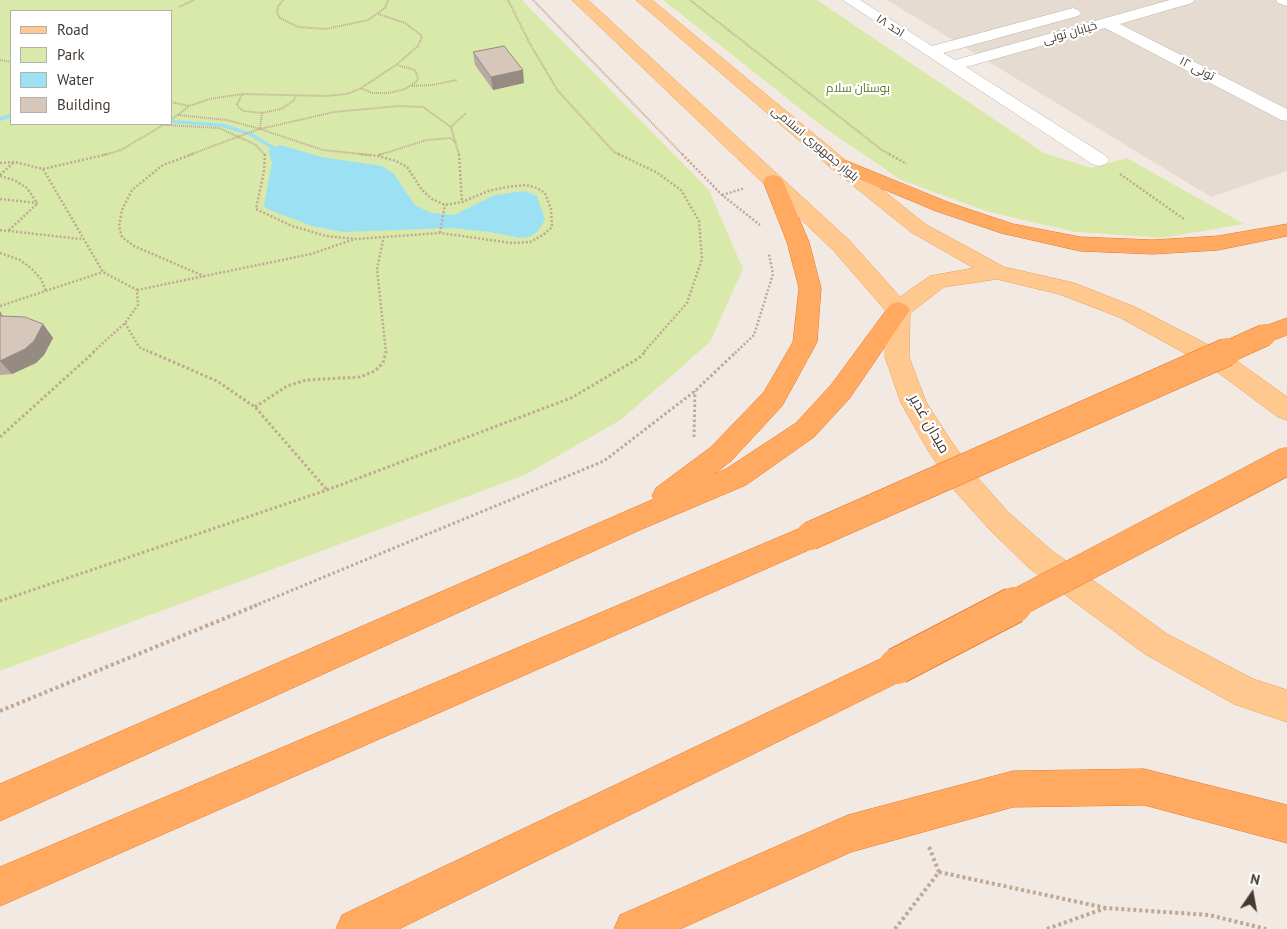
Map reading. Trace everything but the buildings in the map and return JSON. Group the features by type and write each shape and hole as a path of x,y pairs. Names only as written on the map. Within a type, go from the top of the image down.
{"highway":[{"path":"837,163 943,207 1008,229 1080,244 1153,247 1218,244 1287,230"},
{"path":"632,521 720,454 773,399 805,342 810,288 798,242 773,180"},
{"path":"0,802 632,521 736,477 805,430 840,392 898,310"},
{"path":"0,887 810,536 1276,330"},
{"path":"356,929 897,666 1287,461"},
{"path":"634,929 848,834 1013,789 1144,787 1287,824"}],"main road":[{"path":"579,0 842,246 898,310 938,281 997,272 1066,288 1127,312 1221,362 1287,410"},
{"name":"بلوار جمهوری اسلامی","path":"643,0 837,163 918,228 997,272"},
{"name":"میدان غدیر","path":"898,310 897,357 914,403 939,445 966,484 999,521 1047,564 1090,598 1156,644 1246,692 1287,706"},
{"path":"1246,692 1287,717"}],"street":[{"name":"احد ۱۸","path":"850,0 1099,160"},
{"name":"خیابان تونی","path":"930,51 1088,8 1072,0"},
{"name":"خیابان تونی","path":"953,66 1187,0"},
{"path":"1283,0 1287,2"},
{"name":"تونی ۱۲","path":"1107,23 1287,116"}],"path":[{"path":"179,7 194,0"},
{"path":"283,0 278,7 277,13 280,18 288,23 311,28 348,26 378,14 385,8 388,0"},
{"path":"0,601 327,490 571,398 639,358 687,303 702,259 699,221 681,190 656,172 614,152 607,145 558,91 531,46 508,0"},
{"path":"533,0 722,195 765,230"},
{"path":"690,0 882,150 908,165"},
{"path":"172,119 189,106 210,99 242,94 296,96 347,94 361,88 396,65 418,46 422,36 405,23 378,14"},
{"path":"396,65 410,67 418,74 418,78 412,86"},
{"path":"361,88 380,93 397,92 412,86 432,85 457,80"},
{"path":"242,94 237,104 239,108 252,113 281,109 294,101 296,96"},
{"path":"172,102 189,106"},
{"path":"206,277 134,246 122,237 118,226 122,210 132,190 163,164 260,129 334,112 410,106 431,110 451,127 459,150 462,202"},
{"path":"451,127 466,112"},
{"path":"260,129 262,113"},
{"path":"172,125 218,128 256,145 265,154 264,171 256,209 292,226 326,236 356,239 440,233 512,244 530,242 543,235 552,227 551,209 545,193 538,188 526,185 507,187 488,191 462,202 446,205 432,199 422,190 407,167 378,156 322,150 227,120 178,115"},
{"path":"0,163 14,162 43,169 88,160 121,150 163,125"},
{"path":"378,156 434,139 450,138 456,142"},
{"path":"1099,160 1185,219 1177,220"},
{"path":"14,162 0,175 14,180 27,188 38,203"},
{"path":"43,169 102,272 137,290 311,254 356,239"},
{"path":"0,200 38,203"},
{"path":"8,231 38,203"},
{"path":"440,233 446,205"},
{"path":"0,230 82,239"},
{"path":"255,407 287,386 306,380 360,377 375,371 382,363 386,352 378,269 384,236"},
{"path":"0,711 604,460 695,391 754,335 773,274 768,247"},
{"path":"0,253 20,260 32,269 41,279 46,291"},
{"path":"0,306 102,272"},
{"path":"0,437 125,322 138,305 137,290"},
{"path":"125,322 139,347 217,381 255,407 327,490"},
{"path":"694,440 695,391"},
{"path":"927,842 939,872"},
{"path":"939,872 1106,908 1209,915 1266,929"},
{"path":"895,929 939,872"},
{"path":"1047,929 1106,908"}],"shaded area":[{"path":"887,0 1287,0 1287,171 1211,197"}],"green space":[{"path":"0,0 522,0 709,190 743,269 710,342 622,419 525,475 0,671"},
{"name":"بوستان سلام","path":"663,0 817,0 1044,153 1091,168 1127,158 1244,224 1162,238 1076,232 989,212 901,180 822,126"}],"water":[{"path":"280,145 322,157 382,166 393,173 415,205 431,213 454,215 495,195 525,191 537,196 545,220 537,232 529,237 521,238 490,232 451,228 344,232 312,226 267,209 264,206 272,162 268,150"}],"waterway":[{"path":"0,119 10,116"},
{"path":"174,122 223,125 250,134 274,148"}]}
